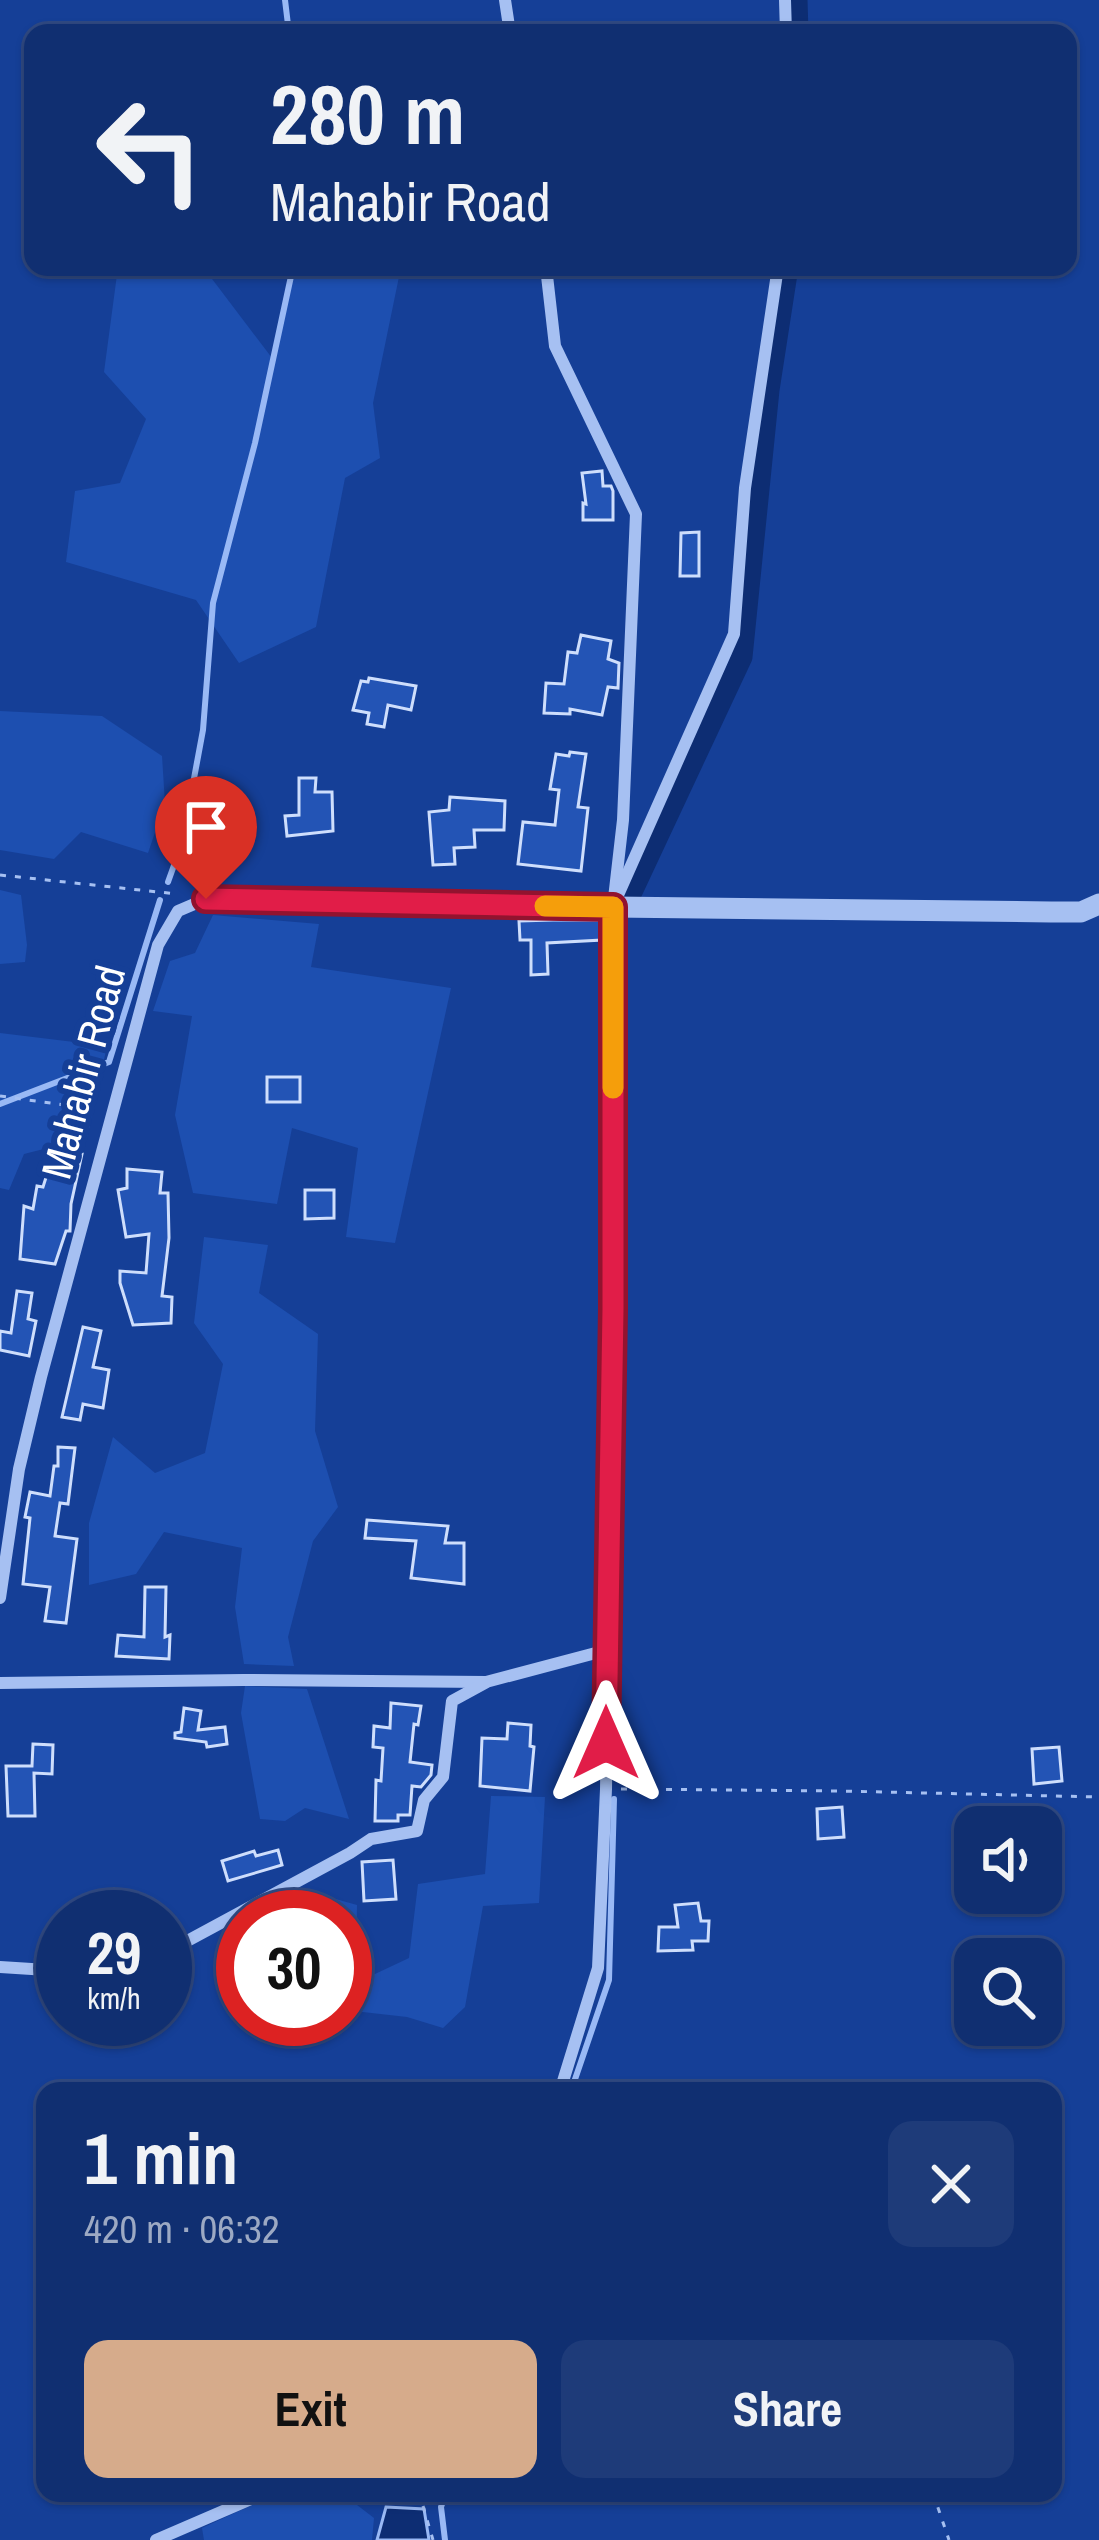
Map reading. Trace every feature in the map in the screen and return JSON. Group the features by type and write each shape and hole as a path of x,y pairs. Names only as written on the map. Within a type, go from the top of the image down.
{"street":[{"path":"547,276 554,346 636,514 623,820 613,907 613,1309 606,1789 598,1968 563,2082"},
{"path":"613,907 734,634 745,488 777,276"},
{"path":"206,899 1031,913 1081,912 1099,904"},
{"name":"Mahabir Road","path":"0,1598 20,1469 41,1377 158,945 178,911 206,899"},
{"path":"192,1938 371,1839 417,1831 424,1800 443,1778 452,1701 486,1682 607,1650"},
{"path":"0,1683 486,1682"},
{"path":"0,1966 36,1969"},
{"path":"157,2540 244,2502"}],"path":[{"path":"0,875 206,899"},
{"path":"0,1096 113,1111"},
{"path":"606,1789 1099,1797"},
{"path":"422,2502 434,2540"},
{"path":"936,2502 949,2540"}],"shaded area":[{"path":"117,276 210,276 272,358 291,276 399,276 373,403 380,458 345,478 316,627 239,663 196,600 66,562 75,491 120,483 146,419 104,372"},
{"path":"0,711 102,716 162,756 165,803 148,853 81,832 54,859 0,850"},
{"path":"0,890 21,895 25,962 0,964"},
{"path":"213,915 319,924 311,967 451,988 395,1243 346,1237 358,1148 292,1128 277,1204 193,1193 175,1115 192,1016 153,1011 170,961 195,953"},
{"path":"0,1033 107,1046 87,1138 24,1154 9,1190 0,1188"},
{"path":"204,1237 268,1245 259,1293 318,1334 315,1431 338,1507 313,1541 288,1637 294,1666 244,1664 235,1607 242,1548 164,1532 136,1574 89,1585 89,1523 113,1437 155,1473 205,1453 223,1364 194,1323"},
{"path":"245,1686 307,1689 349,1819 305,1808 285,1821 260,1819 241,1713"},
{"path":"491,1796 545,1797 539,1903 483,1906 465,2007 443,2028 372,2013 372,1973 409,1958 418,1884 485,1874"},
{"path":"252,2505 357,2505 374,2518 372,2540 204,2540 202,2528"},
{"path":"386,2507 424,2509 429,2540 377,2540"}],"building":[{"path":"602,471 603,486 613,491 613,520 583,520 582,473"},
{"path":"699,532 699,576 680,576 681,533"},
{"path":"581,635 611,641 608,659 619,663 618,688 608,687 602,715 570,709 570,714 544,713 546,683 564,684 568,652 577,653"},
{"path":"369,678 416,686 411,710 388,705 384,727 367,724 369,713 353,710 361,681"},
{"path":"570,752 586,754 578,807 588,808 581,871 518,864 523,822 555,825 559,790 550,789 556,754 569,756"},
{"path":"299,778 316,778 315,792 332,792 333,831 287,836 285,816 299,815"},
{"path":"450,797 505,801 504,830 474,830 475,847 454,848 455,864 433,865 429,812 449,810"},
{"path":"203,829 218,833 210,867 184,864 186,843 199,845"},
{"path":"602,920 602,940 547,943 548,974 531,975 531,940 520,940 519,921"},
{"path":"267,1077 300,1077 300,1102 267,1102"},
{"path":"55,1149 82,1154 70,1231 66,1231 55,1264 20,1259 24,1206 33,1209 37,1186 43,1187"},
{"path":"127,1169 162,1172 160,1193 168,1193 169,1238 162,1296 172,1297 171,1323 133,1325 120,1283 120,1271 146,1273 149,1234 126,1237 118,1190 127,1188"},
{"path":"305,1190 334,1190 334,1218 305,1219"},
{"path":"17,1291 32,1293 28,1319 36,1321 29,1356 0,1350 0,1331 11,1333"},
{"path":"83,1327 101,1331 93,1367 109,1370 103,1408 83,1404 80,1420 62,1417"},
{"path":"58,1447 75,1448 68,1504 60,1503 55,1536 77,1539 66,1623 45,1621 50,1587 23,1584 30,1492 50,1496"},
{"path":"367,1520 448,1526 445,1543 464,1543 464,1584 411,1578 416,1541 365,1538"},
{"path":"145,1587 166,1587 169,1659 116,1656 118,1635 144,1637"},
{"path":"391,1703 421,1706 410,1762 432,1765 431,1775 421,1787 412,1786 410,1815 398,1815 398,1821 375,1821 383,1748 373,1747 374,1726 390,1728"},
{"path":"184,1708 201,1711 198,1730 225,1727 227,1744 207,1747 206,1742 175,1738 181,1732"},
{"path":"508,1723 531,1725 530,1791 480,1786 482,1738 507,1739"},
{"path":"33,1744 53,1745 52,1774 34,1773 35,1816 8,1816 6,1766 32,1766"},
{"path":"1059,1747 1062,1781 1034,1784 1032,1749"},
{"path":"842,1807 844,1837 818,1839 817,1809"},
{"path":"278,1850 282,1865 228,1881 222,1861 254,1851 256,1856"},
{"path":"393,1860 396,1899 372,1900 372,1890 363,1890 362,1862"},
{"path":"698,1903 701,1921 709,1921 708,1941 692,1941 693,1950 658,1951 659,1927 678,1927 675,1905"}],"waterway":[{"path":"285,0 288,24"},
{"path":"797,0 798,24"},
{"path":"168,882 182,843 203,730 213,603 255,443 291,276"},
{"path":"631,894 742,657 769,390 787,276"},
{"path":"0,1104 109,1062 160,900"},
{"path":"615,1776 625,915"},
{"path":"574,2082 609,1980 614,1799"},
{"path":"443,2502 445,2540"}],"slow traffic":[{"path":"545,906 613,907 613,1088"}],"route":[{"path":"206,899 613,907 606,1743"}]}
